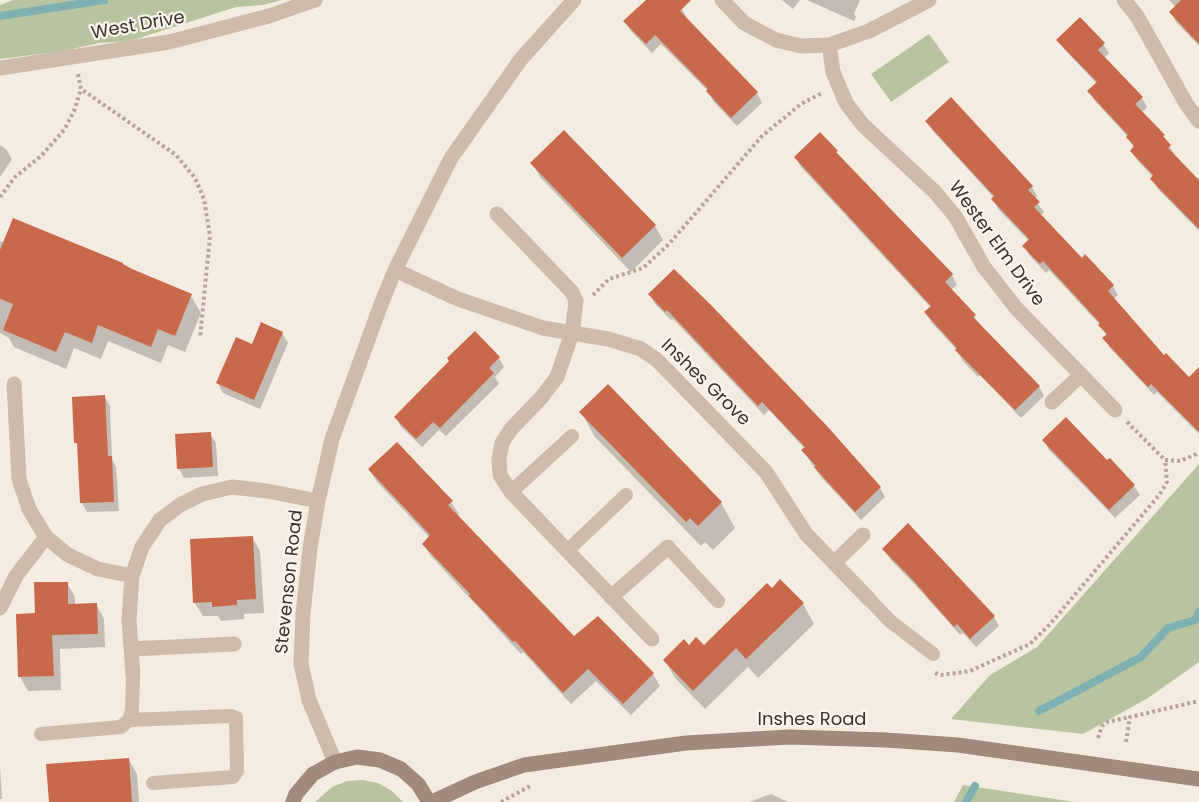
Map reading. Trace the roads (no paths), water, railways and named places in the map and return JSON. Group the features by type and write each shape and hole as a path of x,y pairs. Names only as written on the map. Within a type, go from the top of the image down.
{"street":[{"name":"West Drive","path":"0,68 169,42 269,16 315,0"},
{"name":"Stevenson Road","path":"335,762 309,700 301,664 303,614 318,501 332,439 395,270 451,158 521,59 574,0"},
{"path":"722,0 744,23 776,40 801,46 829,45 869,31 929,0"},
{"path":"1124,0 1137,16 1187,105 1199,121"},
{"name":"Wester Elm Drive","path":"829,45 833,72 846,103 863,125 936,192 955,216 984,267 1016,308 1114,410"},
{"path":"496,214 572,292 576,301 572,333 557,377 541,398 511,429 502,443 499,459 500,475 511,492 652,639"},
{"name":"Inshes Grove","path":"395,270 458,298 543,328 608,339 641,349 657,360 766,472 806,534 870,600"},
{"path":"1052,402 1081,375"},
{"path":"14,384 19,479 29,508 46,537 68,555 98,569 132,576"},
{"path":"0,427 16,426"},
{"path":"133,676 129,620 132,576 142,547 160,520 180,505 202,494 232,487 318,501"},
{"path":"834,563 863,535"},
{"path":"0,608 16,576 46,537"},
{"path":"611,597 668,547"},
{"path":"130,649 234,644"},
{"name":"Inshes Road","path":"293,802 296,794 313,774 335,762 357,757 380,760 400,769 418,784 431,802 475,782 524,765 686,743 789,737 958,745 1199,779"}],"lane":[{"path":"511,492 572,436"},
{"path":"567,551 626,495"},
{"path":"668,547 718,600"},
{"path":"870,600 890,621 933,654"},
{"path":"41,734 121,727 129,720 132,710 133,676"},
{"path":"129,720 230,716 236,718 237,771 233,777 153,783"}],"waterway":[{"path":"0,16 104,0"},
{"path":"1039,711 1141,657 1168,628 1195,620 1199,612"},
{"path":"966,802 975,786"}]}
